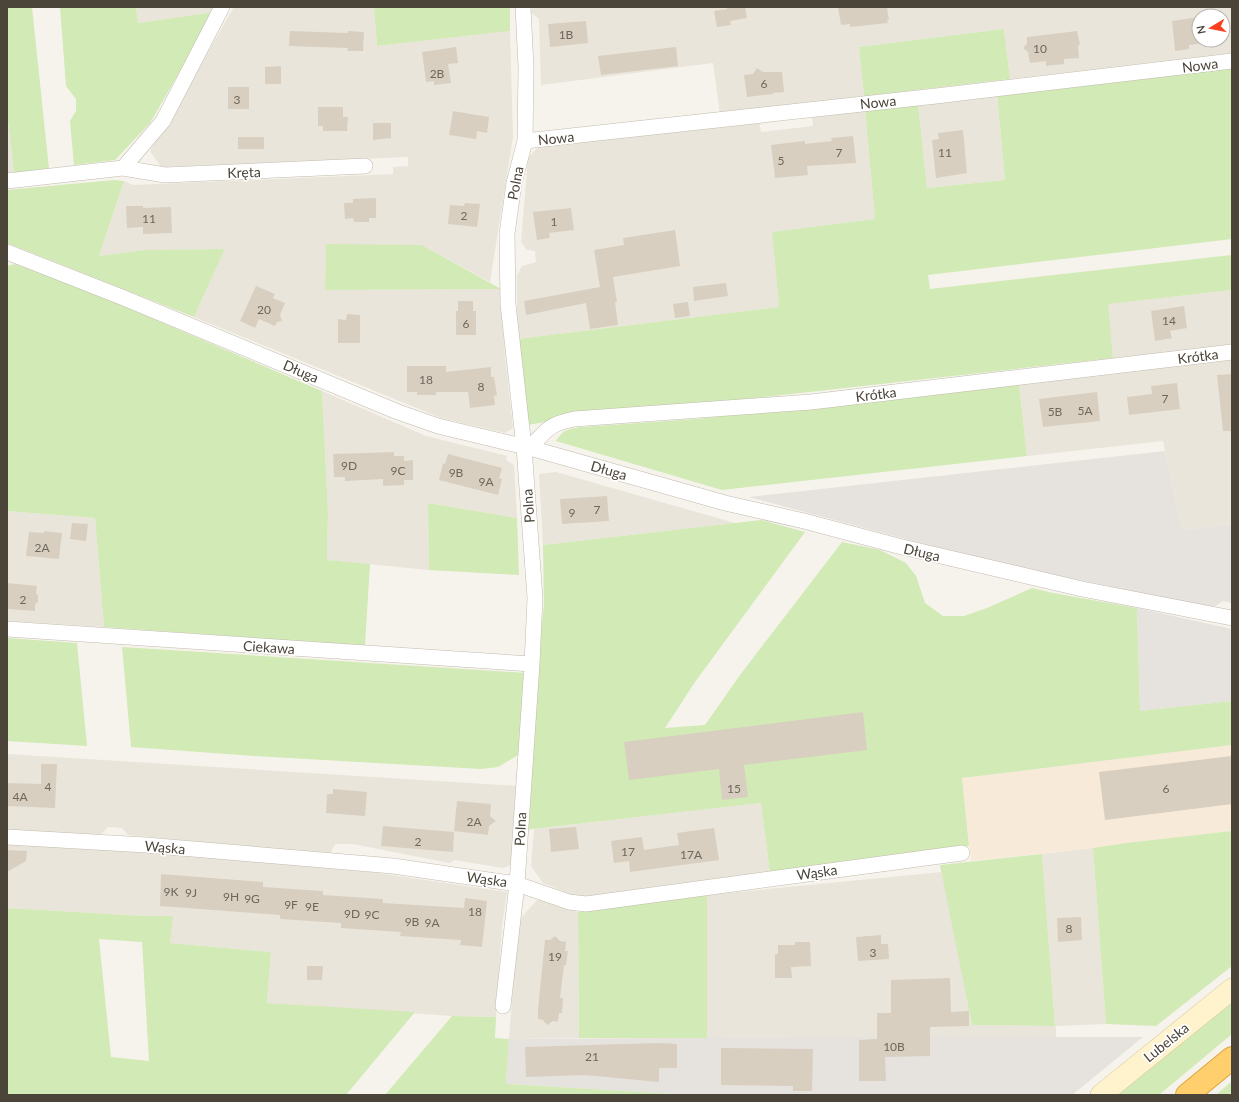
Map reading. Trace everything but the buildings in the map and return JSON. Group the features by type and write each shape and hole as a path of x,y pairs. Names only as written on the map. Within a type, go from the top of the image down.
{"highway":[{"path":"1187,1095 1232,1058"}],"street":[{"path":"123,168 163,121 222,7"},
{"name":"Polna","path":"503,1006 517,884 532,664 534,598 527,447 508,304 507,234 514,183 525,141 526,67 523,7"},
{"name":"Nowa","path":"525,141 936,96 1232,61"},
{"name":"Kręta","path":"7,181 123,168 165,175 365,166"},
{"name":"Długa","path":"7,252 124,298 398,412 438,426 527,447 725,503 804,521 898,546 1082,589 1232,618"},
{"name":"Krótka","path":"527,447 548,428 559,422 574,419 811,402 1232,352"},
{"name":"Ciekawa","path":"7,629 532,664"},
{"name":"Wąska","path":"7,837 146,845 393,866 517,884 569,902 586,904 962,852"},
{"name":"Lubelska","path":"1101,1095 1232,989"}],"shaded area":[{"path":"136,7 215,7 214,12 138,23"},
{"path":"234,7 374,7 377,46 510,31 513,137 490,282 422,245 326,245 325,290 501,289 505,356 513,428 505,433 441,418 194,317 225,249 145,250 99,256 124,181 133,185 393,174 393,167 408,166 408,157 161,167 150,151"},
{"path":"535,7 1232,7 1232,53 1010,79 1004,29 859,47 864,96 720,114 713,63 541,85 539,19 529,11"},
{"path":"997,94 1005,180 927,188 918,104"},
{"path":"865,110 875,219 772,232 779,307 517,339 517,275 522,266 536,262 535,251 527,250 521,242 528,158 536,149 551,142 759,121 761,132 813,126 812,116"},
{"path":"7,112 14,173 7,174"},
{"path":"1232,290 1232,346 1113,358 1107,304"},
{"path":"1232,360 1232,524 1182,530 1163,441 1027,456 1019,384"},
{"path":"322,391 426,436 507,456 506,460 514,465 517,518 428,503 429,570 327,560 328,512"},
{"path":"1165,451 1182,530 1232,524 1232,603 1223,601 1212,608 980,559 749,497"},
{"path":"556,472 735,523 543,545 539,474"},
{"path":"7,511 95,518 104,627 7,621"},
{"path":"1137,608 1232,629 1232,701 1140,711"},
{"path":"1232,745 1232,831 971,861 962,778"},
{"path":"7,754 519,786 513,862 507,867 502,868 455,860 449,863 353,844 335,844 330,854 128,835 122,828 108,827 100,835 7,831"},
{"path":"761,803 770,873 580,898 543,883 531,866 534,829"},
{"path":"7,844 150,852 364,871 507,892 502,926 496,1017 452,1016 267,1003 271,952 170,943 172,916 144,916 7,908"},
{"path":"1093,848 1106,1024 1056,1026 1056,1037 707,1038 707,895 942,872 972,1025 1055,1026 1042,854"},
{"path":"539,898 578,912 579,1038 509,1039 518,921"},
{"path":"1143,1037 1072,1095 690,1095 506,1084 509,1039"}],"green space":[{"path":"7,7 32,7 49,169 14,173 7,112"},
{"path":"60,7 136,7 138,23 214,12 150,123 115,160 74,165 70,121 76,111 76,99 66,86"},
{"path":"374,7 510,7 510,31 377,46"},
{"path":"1004,29 1010,79 864,96 859,47"},
{"path":"1232,67 1232,239 928,275 930,289 1232,255 1232,290 1108,304 1113,358 551,421 527,425 517,339 779,307 772,232 875,219 865,110 918,104 927,188 1005,180 997,94"},
{"path":"114,180 124,181 99,256 145,250 225,249 194,317 7,243 7,190"},
{"path":"326,244 422,245 501,289 325,290"},
{"path":"16,264 116,303 322,391 328,512 327,560 370,564 365,646 104,627 95,518 7,511 7,266"},
{"path":"1019,384 1027,456 722,490 556,441 561,434 573,428 696,419"},
{"path":"428,503 517,518 519,575 429,570"},
{"path":"761,520 805,532 695,682 665,728 705,725 740,675 842,542 880,550 906,563 916,576 925,603 943,616 964,616 987,608 1032,588 1137,608 1140,711 1232,701 1232,745 962,778 969,846 770,873 761,803 524,830 532,697 544,606 543,545"},
{"path":"7,638 77,643 87,746 7,741"},
{"path":"122,647 526,673 518,755 498,767 481,769 254,756 131,747"},
{"path":"1232,831 1232,966 1156,1026 1106,1024 1093,848"},
{"path":"1042,854 1055,1026 972,1025 940,865"},
{"path":"707,895 707,1038 579,1038 578,912"},
{"path":"7,908 144,916 173,916 170,943 271,952 267,1003 415,1012 346,1095 7,1095","holes":["99,939 142,942 149,1061 111,1057"]},
{"path":"1232,998 1232,1034 1159,1095 1115,1095"},
{"path":"452,1016 496,1017 495,1038 509,1039 506,1084 690,1095 385,1095"},
{"path":"1232,1081 1232,1092 1228,1095 1216,1095"}]}
